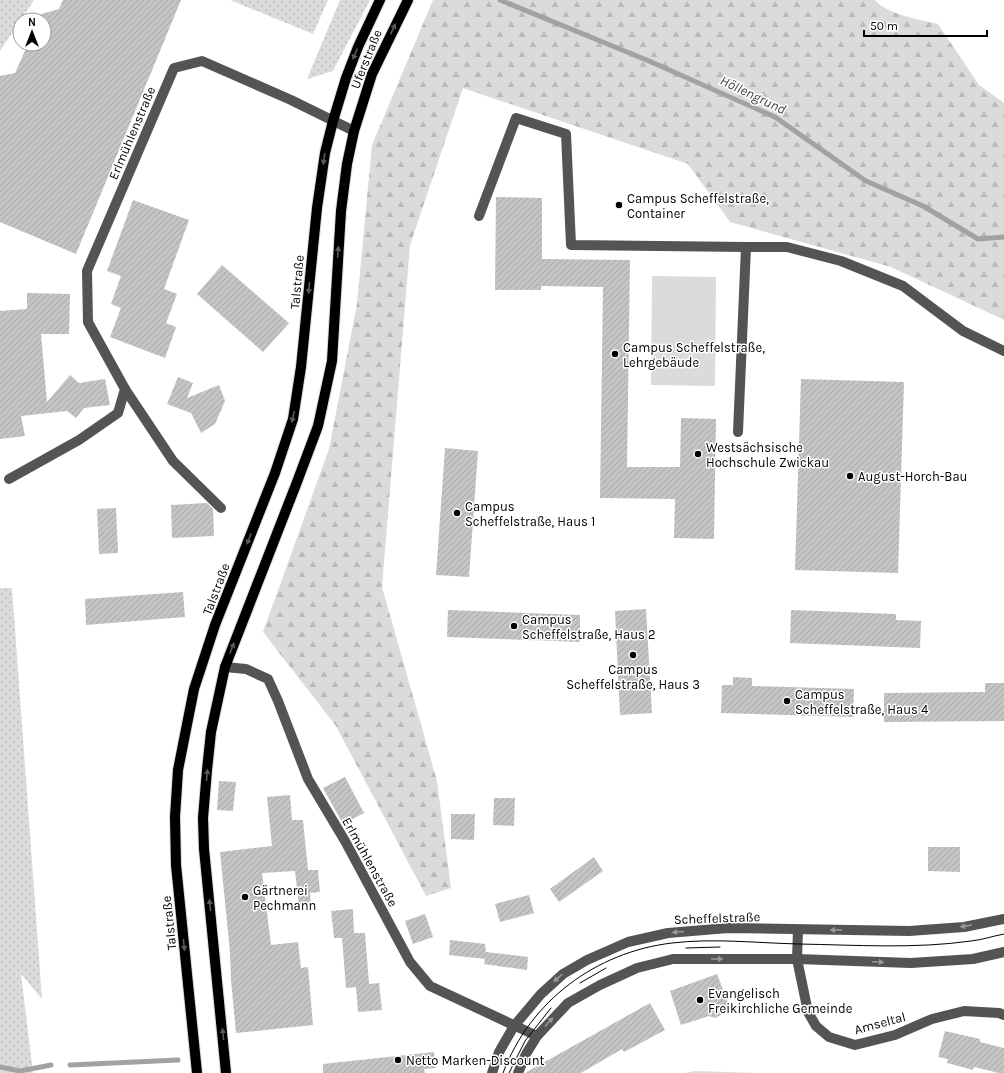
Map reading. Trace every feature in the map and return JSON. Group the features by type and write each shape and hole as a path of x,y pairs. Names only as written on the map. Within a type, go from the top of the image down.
{"main road":[{"name":"Uferstraße","path":"333,121 346,78 358,47 380,0"},
{"name":"Uferstraße","path":"354,131 372,74 408,0"},
{"name":"Talstraße","path":"197,1073 176,865 175,817 178,770 194,689 216,625 275,473 293,419 301,367 317,208 325,153 333,121"},
{"path":"226,1073 205,857 203,818 211,732 225,667 318,426 332,361 341,211 347,164 354,131"}],"street":[{"name":"Erlmühlenstraße","path":"221,508 173,462 125,389 88,322 87,271 174,68 202,61 291,100 354,131"},
{"path":"479,216 516,118 566,134 572,245 787,247 841,261 903,286 963,331 1004,351"},
{"path":"738,432 746,247"},
{"path":"9,480 78,440 118,413 125,389"},
{"name":"Erlmühlenstraße","path":"225,667 246,669 268,679 308,778 345,840 410,962 430,986 537,1036"},
{"name":"Scheffelstraße","path":"492,1073 499,1052 514,1026 541,994 563,974 587,960 628,942 668,933 728,928 910,931 964,927 1004,919"},
{"name":"Amseltal","path":"798,930 797,959 808,1012 816,1026 828,1037 855,1045 895,1035 932,1019 964,1011 999,1013 1004,1015"},
{"path":"518,1073 526,1054 537,1036 568,1003 600,985 637,968 672,959 797,959 911,963 973,959 1004,952"}],"green space":[{"path":"0,0 34,0 26,12 12,12 12,33 0,51"},
{"path":"230,0 328,0 313,34"},
{"path":"340,0 370,0 333,71 307,79"},
{"path":"433,0 875,0 880,5 895,13 938,24 979,85 1004,103 1004,320 891,267 730,222 688,164 463,88 410,245 382,587 437,781 451,888 426,896 336,726 263,632 329,449 357,304 372,145"},
{"path":"652,276 716,277 715,386 651,385"},
{"path":"0,588 12,588 42,999 21,974 33,1073 0,1073"},
{"path":"695,1071 758,1073 685,1073"}],"building":[{"path":"63,0 181,0 76,254 0,222 0,76 15,73 24,52 52,52 52,12 48,12 59,9"},
{"name":"Campus Scheffelstraße, Lehrgebäude","path":"496,197 542,198 542,259 630,260 627,467 680,467 681,418 716,419 714,539 674,538 675,499 600,498 603,287 541,286 541,290 495,290"},
{"path":"133,200 189,220 164,289 177,294 166,323 176,327 165,358 110,337 121,308 111,304 121,276 107,271"},
{"path":"222,265 289,323 263,352 197,294"},
{"path":"27,293 70,294 69,334 41,334 47,402 70,375 79,383 105,379 110,405 84,408 76,418 67,411 21,416 25,436 0,439 0,311 27,309"},
{"path":"178,377 193,383 187,398 219,385 225,401 215,424 201,433 191,413 167,404"},
{"name":"August-Horch-Bau","path":"801,379 904,382 898,573 795,570"},
{"name":"Campus Scheffelstraße, Haus 1","path":"445,448 478,451 469,577 436,575"},
{"path":"207,503 213,509 214,536 172,538 171,505"},
{"path":"116,508 118,553 99,554 97,509"},
{"path":"183,592 185,617 86,625 85,599"},
{"name":"Campus Scheffelstraße, Haus 3","path":"646,609 652,713 620,715 615,611"},
{"name":"Campus Scheffelstraße, Haus 2","path":"448,610 580,615 580,642 447,637"},
{"path":"791,610 896,614 896,620 921,621 920,648 790,643"},
{"name":"Campus Scheffelstraße, Haus 4","path":"733,677 752,678 752,686 854,689 853,717 721,713 722,685 733,685"},
{"path":"985,683 1004,683 1004,721 884,722 884,693 985,692"},
{"path":"345,777 364,813 343,824 323,788"},
{"path":"219,781 236,782 233,811 217,810"},
{"name":"Gärtnerei Pechmann","path":"290,795 292,820 303,820 308,870 318,870 320,892 310,893 311,905 299,906 295,871 262,873 271,945 298,942 301,968 308,967 313,1025 236,1033 220,852 272,846 267,797"},
{"path":"494,798 515,798 514,826 493,825"},
{"path":"451,814 475,814 474,840 451,839"},
{"path":"928,847 960,847 960,872 928,871"},
{"path":"594,857 603,871 559,902 550,889"},
{"path":"529,895 534,913 500,922 495,904"},
{"path":"353,909 354,933 365,933 369,984 379,983 382,1010 358,1012 356,987 346,988 342,938 334,938 331,911"},
{"path":"425,914 433,937 413,944 405,921"},
{"path":"450,940 485,944 486,952 528,957 527,970 484,964 485,959 449,955"},
{"name":"Evangelisch Freikirchliche Gemeinde","path":"717,974 730,1008 726,1009 726,1012 715,1018 709,1016 681,1025 670,991"},
{"path":"650,1003 665,1030 624,1052 622,1049 581,1073 525,1073"},
{"path":"945,1031 980,1039 980,1042 1004,1048 1004,1073 974,1067 973,1070 947,1063 948,1059 938,1057"},
{"name":"Netto Marken-Discount","path":"434,1052 436,1068 424,1069 425,1073 323,1073 323,1064"}],"waterway":[{"name":"Höllengrund","path":"500,0 649,61 775,117 866,181 923,206 978,239 1004,237"},
{"path":"70,1065 178,1060"},
{"path":"0,1067 20,1071 51,1065"}],"tram line":[{"path":"503,1073 515,1047 530,1024 548,1003 569,984 592,969 617,957 644,948 672,943 704,941 907,946 975,940 1004,934"},
{"path":"686,948 720,947"},
{"path":"580,983 606,968"},
{"path":"509,1073 525,1041 551,1008"}],"place":[{"name":"Campus Scheffelstraße, Container","path":"619,205"},
{"name":"Campus Scheffelstraße, Lehrgebäude","path":"615,354"},
{"name":"Westsächsische Hochschule Zwickau","path":"698,454"},
{"name":"August-Horch-Bau","path":"850,476"},
{"name":"Campus Scheffelstraße, Haus 1","path":"457,513"},
{"name":"Campus Scheffelstraße, Haus 2","path":"514,626"},
{"name":"Campus Scheffelstraße, Haus 3","path":"633,655"},
{"name":"Campus Scheffelstraße, Haus 4","path":"787,701"},
{"name":"Gärtnerei Pechmann","path":"245,897"},
{"name":"Evangelisch Freikirchliche Gemeinde","path":"700,1000"},
{"name":"Netto Marken-Discount","path":"398,1060"}]}
